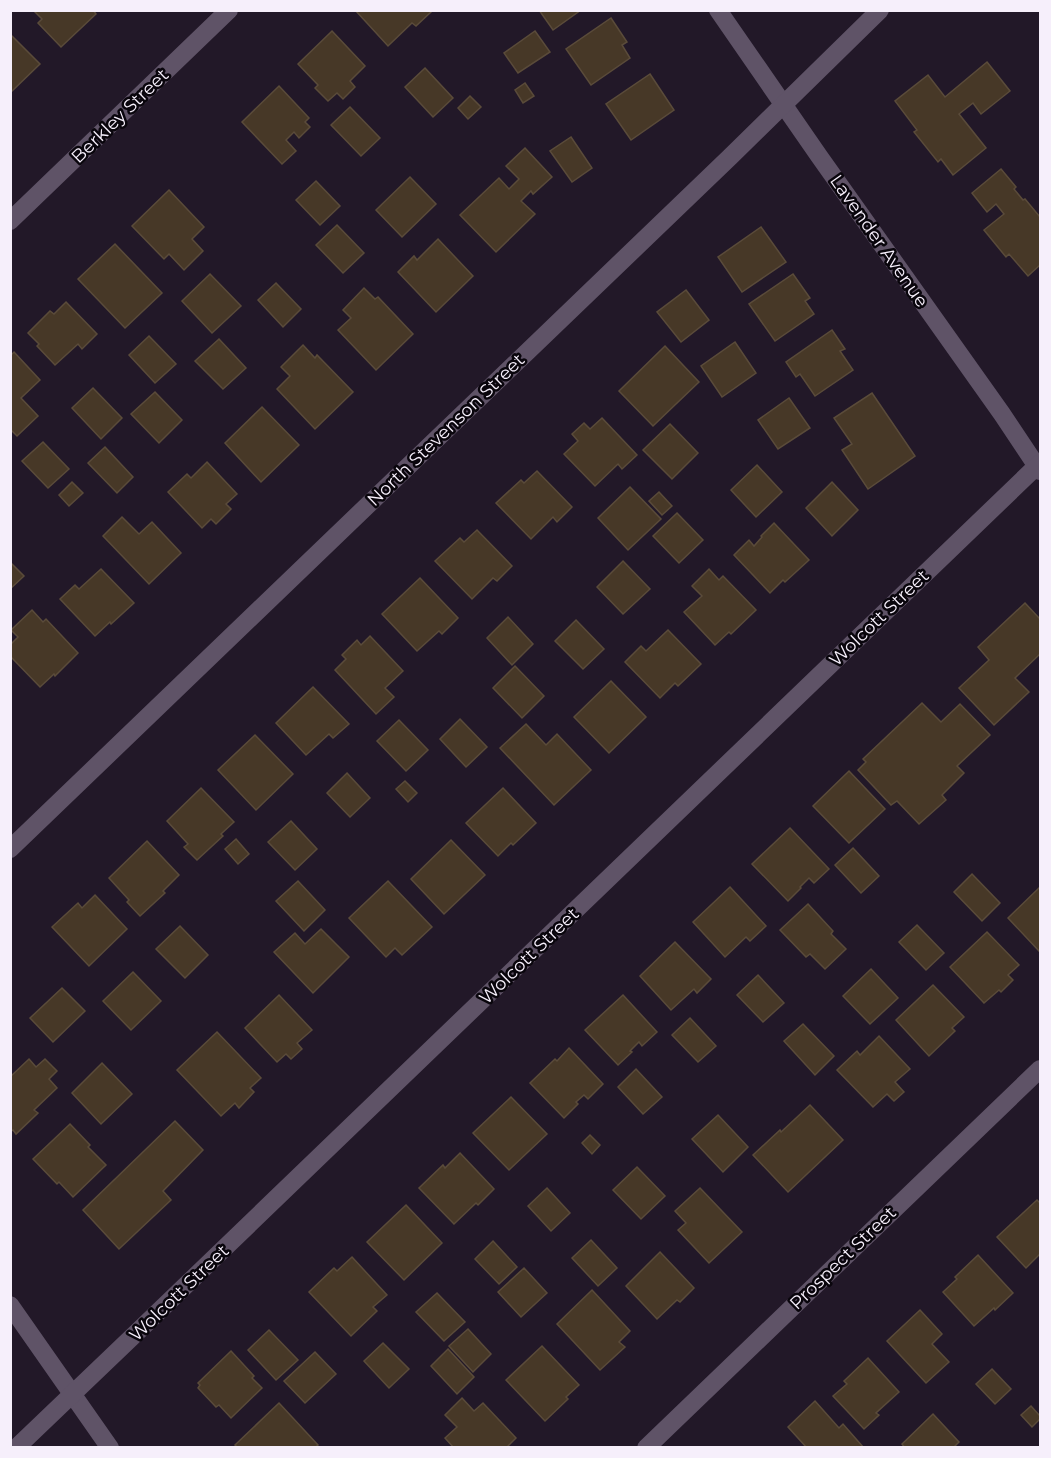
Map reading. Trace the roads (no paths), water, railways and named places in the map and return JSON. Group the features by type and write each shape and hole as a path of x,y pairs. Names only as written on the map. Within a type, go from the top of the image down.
{"street":[{"name":"Berkley Street","path":"10,221 229,10"},
{"name":"Lavender Avenue","path":"718,10 1040,467"},
{"name":"North Stevenson Street","path":"10,849 880,10"},
{"name":"Wolcott Street","path":"16,1448 1040,467"},
{"name":"Prospect Street","path":"646,1448 1041,1069"},
{"path":"10,1305 110,1448"}]}
